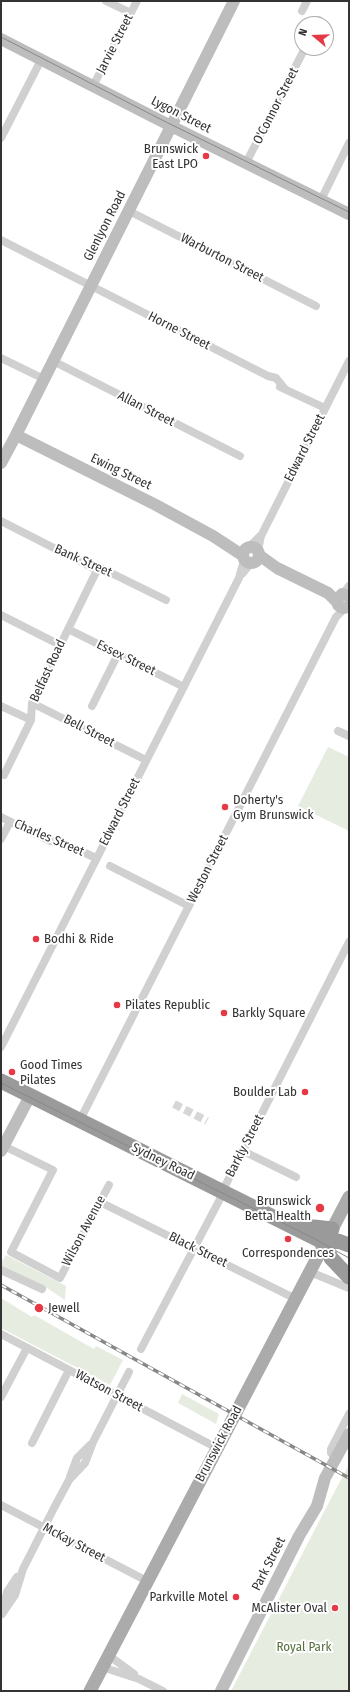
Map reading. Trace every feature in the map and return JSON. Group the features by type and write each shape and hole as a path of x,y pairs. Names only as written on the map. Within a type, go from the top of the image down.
{"highway":[{"name":"Sydney Road","path":"1,1082 325,1243"},
{"path":"296,1228 314,1227 332,1229"},
{"path":"349,1245 338,1241 325,1243 330,1256 349,1277"}],"main road":[{"name":"Brunswick Road","path":"90,1691 349,1197"}],"street":[{"path":"106,1 131,13"},
{"name":"Jarvie Street","path":"93,86 137,1"},
{"name":"Glenlyon Road","path":"1,463 234,1"},
{"path":"302,11 307,1"},
{"name":"Lygon Street","path":"1,39 171,126 349,214"},
{"name":"O'Connor Street","path":"246,163 301,56"},
{"path":"1,138 41,60"},
{"path":"321,200 349,143"},
{"name":"Warburton Street","path":"129,211 316,306"},
{"name":"Horne Street","path":"1,240 268,376 276,378 285,388 325,408"},
{"path":"1,358 44,379"},
{"name":"Allan Street","path":"53,361 240,456"},
{"name":"Edward Street","path":"1,1047 349,361"},
{"name":"Ewing Street","path":"16,435 213,536 345,601"},
{"name":"Bank Street","path":"1,521 97,570 101,568 166,600"},
{"name":"Belfast Road","path":"4,775 31,720 32,702 97,570"},
{"name":"Weston Street","path":"80,1120 345,601"},
{"path":"1,615 60,645"},
{"name":"Essex Street","path":"68,629 184,687"},
{"path":"92,706 118,654"},
{"name":"Bell Street","path":"32,702 146,760"},
{"path":"1,706 31,720"},
{"path":"338,731 349,736"},
{"name":"Charles Street","path":"1,817 50,841 61,842 96,858"},
{"path":"1,839 10,822"},
{"path":"110,866 189,906"},
{"name":"Barkly Street","path":"141,1349 195,1248 349,942"},
{"path":"2,1148 30,1096"},
{"name":"Wilson Avenue","path":"2,1148 52,1170 11,1252 60,1278 109,1185"},
{"path":"243,1151 296,1177"},
{"name":"Black Street","path":"100,1202 296,1299"},
{"path":"1,1270 42,1289"},
{"path":"310,1272 349,1288"},
{"name":"Watson Street","path":"1,1334 218,1448"},
{"path":"1,1397 27,1348"},
{"path":"32,1443 69,1370"},
{"path":"2,1615 6,1604 7,1592 23,1569 69,1480 84,1466 93,1442 129,1372"},
{"name":"Park Street","path":"336,1458 331,1451 349,1414"},
{"name":"Park Street","path":"214,1691 246,1640 307,1522 319,1488 322,1486 349,1434"},
{"name":"McKay Street","path":"1,1505 147,1581"},
{"name":"Park Street","path":"221,1691 242,1651 246,1640"},
{"path":"108,1655 139,1678 163,1691"},
{"path":"102,1667 139,1678"}],"green space":[{"path":"328,747 349,757 349,831 298,806"},
{"path":"6,1255 66,1286 65,1300 47,1288 1,1268 1,1263"},
{"path":"1,1298 32,1317 34,1315 94,1349 96,1346 123,1360 110,1385 1,1328"},
{"path":"182,1394 219,1414 216,1424 178,1403"},
{"name":"Royal Park","path":"349,1465 349,1691 231,1691 338,1485"}],"tunnel":[{"path":"174,1104 207,1121"}],"tram line":[{"path":"1,37 160,119 349,212"},
{"path":"1,1083 313,1238 349,1258"}],"railway":[{"path":"1,1285 349,1478"}],"place":[{"name":"Brunswick East LPO","path":"206,156"},
{"name":"Doherty's Gym Brunswick","path":"225,807"},
{"name":"Bodhi & Ride","path":"36,939"},
{"name":"Pilates Republic","path":"117,1005"},
{"name":"Barkly Square","path":"224,1013"},
{"name":"Good Times Pilates","path":"12,1072"},
{"name":"Boulder Lab","path":"305,1092"},
{"name":"Brunswick Betta Health","path":"320,1208"},
{"name":"Correspondences","path":"288,1239"},
{"name":"Jewell","path":"39,1308"},
{"name":"Parkville Motel","path":"236,1597"},
{"name":"McAlister Oval","path":"335,1608"}]}
